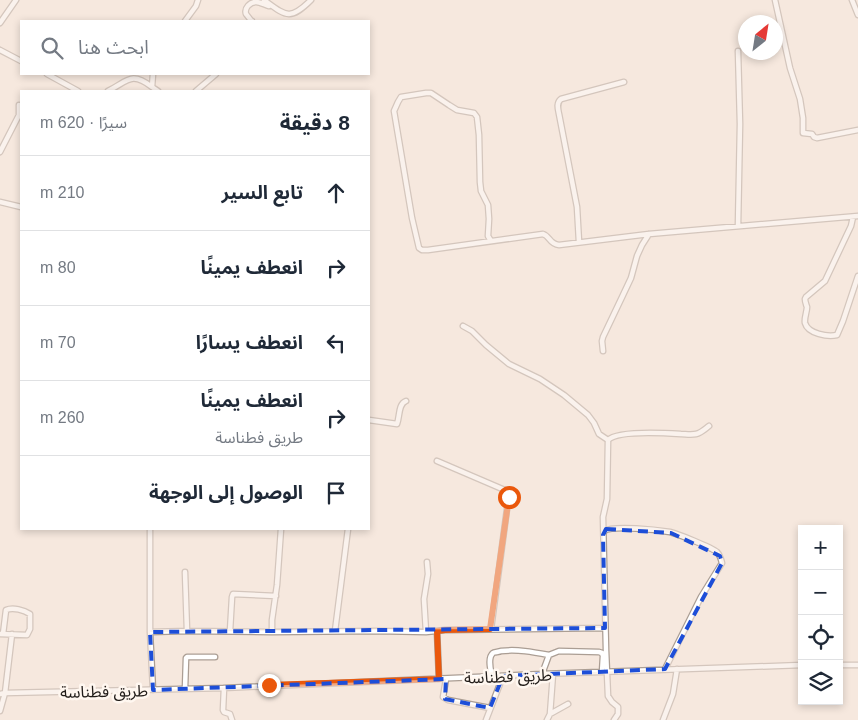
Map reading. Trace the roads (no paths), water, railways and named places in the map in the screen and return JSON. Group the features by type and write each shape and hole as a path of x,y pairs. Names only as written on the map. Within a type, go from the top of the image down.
{"street":[{"path":"0,23 16,0"},
{"path":"186,20 198,0"},
{"path":"264,0 281,13 286,14 292,14 303,8 311,0"},
{"path":"775,0 790,68 800,100 803,133 812,134 816,138 858,130"},
{"path":"852,0 858,15"},
{"path":"251,20 245,10 247,6 257,2 273,7"},
{"path":"0,50 20,60"},
{"path":"738,60 740,124 738,226"},
{"path":"49,75 76,90"},
{"path":"152,87 153,75"},
{"path":"197,90 215,75"},
{"path":"110,90 134,78 143,80 156,90"},
{"path":"579,242 577,207 558,104 562,99 624,82"},
{"path":"491,241 488,236 488,205 481,191 477,117 474,113 457,110 432,93 401,97 394,111 412,218 420,249 422,250 428,250 543,234 556,245 648,234 855,216 826,281 805,298 804,301 807,306 805,322 808,328 830,337 837,335 858,276"},
{"path":"0,152 19,115 19,105"},
{"path":"0,202 20,208"},
{"path":"603,351 603,337 631,278 637,256 648,234"},
{"path":"463,326 472,330 486,346 509,364 540,379 564,395 592,419 599,434 608,440"},
{"path":"370,420 397,424 401,405 406,400"},
{"path":"608,440 627,434 698,434 709,426"},
{"path":"604,672 603,517 607,499 608,440"},
{"path":"437,461 507,491 509,494 490,629"},
{"path":"604,531 612,528 671,532 710,548 718,552 720,556 722,563 701,597 664,669"},
{"path":"150,530 150,632 153,690"},
{"path":"272,632 281,530"},
{"path":"335,631 348,530"},
{"path":"426,632 424,599 428,574 427,562"},
{"path":"185,572 187,631"},
{"path":"230,631 233,594 276,596"},
{"path":"6,610 18,610 29,613 31,617 29,633 1,634 6,610"},
{"path":"150,632 426,632 445,630 605,628"},
{"path":"437,631 439,679"},
{"path":"0,711 12,634"},
{"path":"492,677 490,660 494,652 508,650 526,651 549,656"},
{"path":"542,674 547,658 559,651 602,653 608,696 618,708 618,714 614,720"},
{"path":"185,689 186,658 215,656"},
{"name":"طريق فطناسة","path":"2,694 224,688 798,665"},
{"path":"843,665 858,665"},
{"path":"663,720 673,694 677,669"},
{"path":"547,720 550,714 554,674"},
{"path":"486,720 503,676"},
{"path":"446,679 443,697 445,699 490,708"},
{"path":"224,688 222,710 230,714 232,720"},
{"path":"550,714 568,704"}]}
